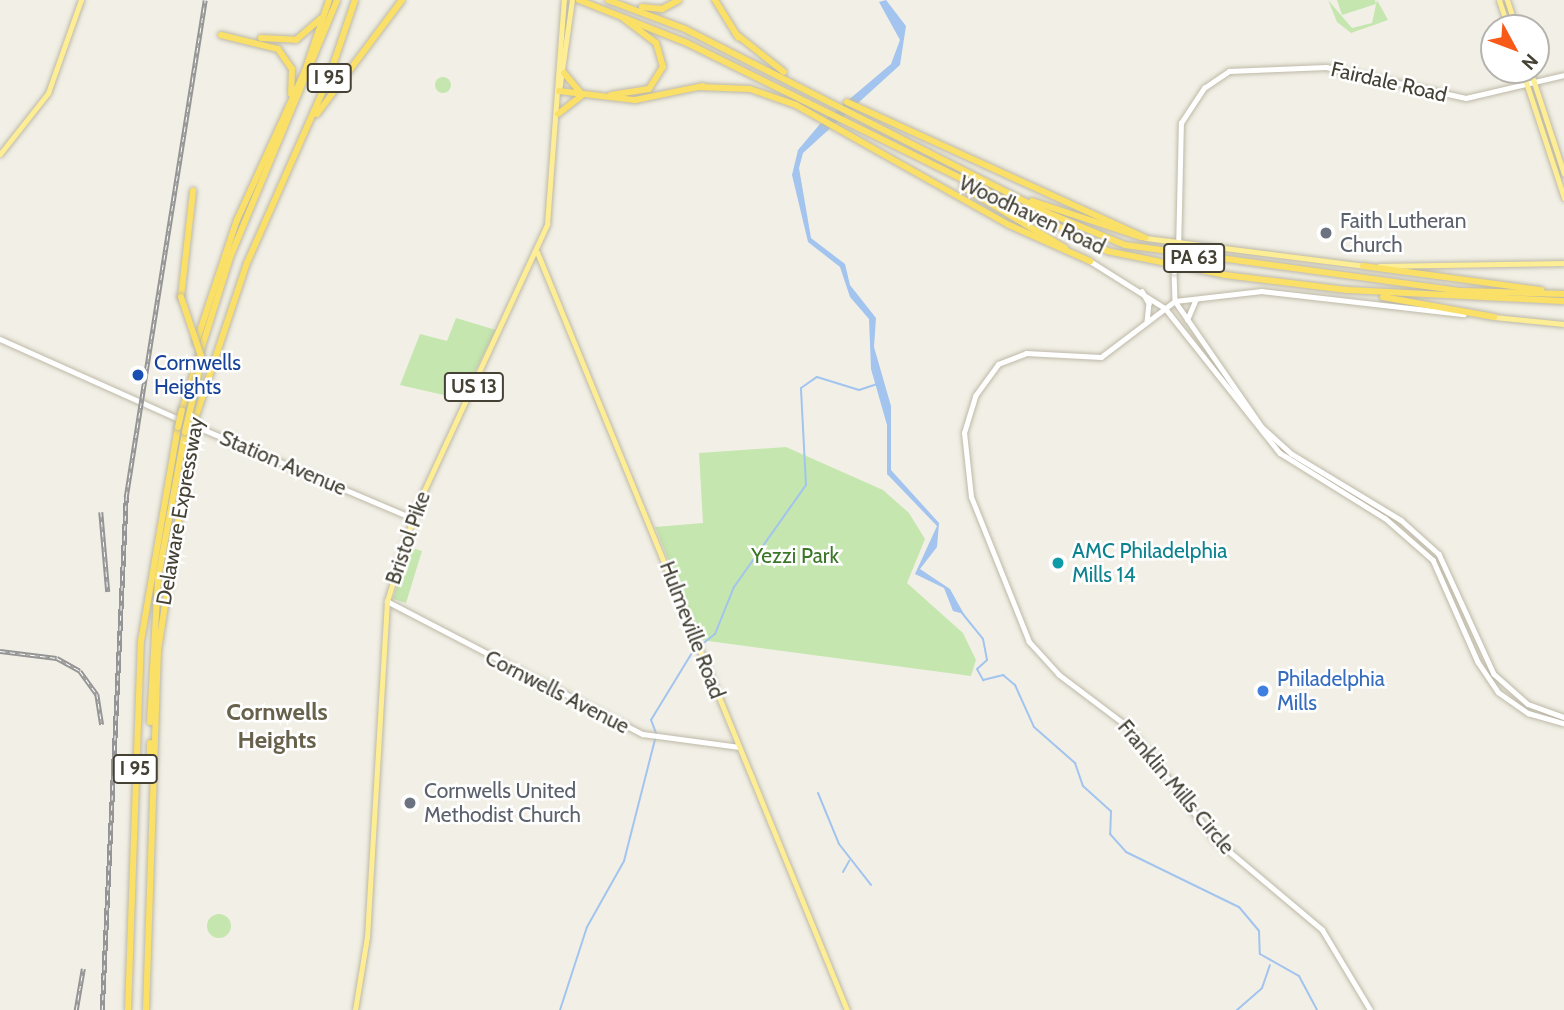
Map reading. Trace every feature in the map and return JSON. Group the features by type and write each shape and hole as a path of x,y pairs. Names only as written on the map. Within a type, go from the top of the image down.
{"highway":[{"path":"193,369 220,266 293,89 289,61 271,45 221,33 296,40 316,26 329,0"},
{"path":"271,143 329,0"},
{"name":"Delaware Expressway","path":"128,1010 141,641 178,427 193,369 231,255 337,0"},
{"name":"Delaware Expressway","path":"189,432 240,281 296,153 355,0"},
{"path":"296,153 353,59 402,0"},
{"name":"Woodhaven Road","path":"579,0 607,9 839,124 1118,254 1346,290 1564,301"},
{"path":"609,0 654,9 679,0"},
{"name":"Woodhaven Road","path":"609,0 857,109 998,187 1090,232 1161,253 1462,291 1564,292"},
{"path":"715,0 736,34 770,66 817,92"},
{"path":"558,114 580,94 633,95 652,87 662,74 656,43 607,9"},
{"path":"736,34 782,71 844,103"},
{"path":"564,74 580,94"},
{"path":"559,91 641,100 699,87 752,86 809,107"},
{"path":"699,87 750,89 827,117"},
{"path":"857,109 1146,238"},
{"path":"839,124 1009,225 1090,261"},
{"path":"922,163 1090,261"},
{"path":"998,187 1146,238"},
{"path":"189,432 202,359 181,297 192,191"},
{"path":"1363,265 1564,292"},
{"path":"1346,290 1494,317"},
{"name":"I 95","path":"146,1010 155,610 189,432"}],"main road":[{"path":"0,154 48,93 81,0"},
{"name":"Bristol Pike","path":"355,1010 368,927 387,601 412,518 537,252 551,210 564,1"},
{"name":"Bristol Pike","path":"559,91 564,74 571,2"},
{"path":"1531,86 1564,174"},
{"path":"1531,86 1564,198"},
{"path":"1549,151 1556,148"},
{"path":"1146,238 1363,265 1564,263"},
{"name":"Hulmeville Road","path":"537,252 847,1010"},
{"path":"1494,317 1564,324"}],"street":[{"name":"Fairdale Road","path":"1178,244 1179,136 1187,110 1214,80 1248,67 1294,65 1448,97 1531,86 1564,75"},
{"path":"1178,244 1174,272 1175,301 1269,435 1401,520 1439,554 1503,685 1528,704 1564,716"},
{"name":"Woodhaven Road","path":"1090,261 1137,285 1165,308 1261,435 1302,469 1385,518 1433,559 1478,662 1498,692 1528,713 1564,723"},
{"path":"1137,285 1149,303 1144,326"},
{"path":"1175,301 1261,291 1494,317"},
{"path":"1187,321 1189,306 1200,298"},
{"name":"Franklin Mills Circle","path":"1175,301 1118,347 1085,360 1021,354 985,378 967,418 963,465 993,557 1029,642 1059,675 1129,728 1214,839 1322,930 1370,1010"},
{"name":"Station Avenue","path":"0,339 412,518"},
{"name":"Cornwells Avenue","path":"387,601 656,737 738,747"}],"green space":[{"path":"1328,0 1352,28 1372,23 1377,0 1388,20 1351,33 1337,22"},
{"path":"1337,0 1375,0 1376,4 1342,15"},
{"path":"443,77 449,79 449,91 443,93 437,91 435,85 437,79"},
{"path":"456,318 496,330 461,399 400,385 420,334 447,341"},
{"name":"Yezzi Park","path":"786,447 883,490 909,513 925,539 907,583 963,633 976,660 971,676 701,640 655,527 703,523 699,453"},
{"path":"409,547 422,551 406,603 393,599"},
{"path":"214,914 224,914 231,921 231,931 224,938 214,938 207,931 207,921"}],"water":[{"path":"886,0 906,26 900,65 803,153 799,168 811,238 845,264 850,285 876,318 874,347 891,406 891,470 939,523 937,547 920,569 950,589 964,614 953,611 944,588 915,574 937,526 887,474 887,425 871,369 869,319 850,297 840,267 808,242 792,175 798,150 820,124 891,64 900,40 879,2"}],"waterway":[{"path":"700,646 715,634 734,587 806,485 801,388 817,377 859,390 878,384"},
{"path":"962,613 983,639 987,660 977,669 983,680 1003,675 1015,685 1034,727 1075,763 1083,786 1111,811 1110,834 1126,852 1239,907 1259,931 1260,954 1299,976 1317,1010"},
{"path":"656,733 651,720 695,648"},
{"path":"560,1010 587,927 624,861 655,739"},
{"path":"818,793 839,844 871,885"},
{"path":"843,872 849,861"},
{"path":"1237,1010 1262,988 1270,965"}],"railway":[{"path":"102,1010 126,497 205,0"},
{"path":"101,512 108,592"},
{"path":"0,651 57,658 80,671 97,694 102,725"},
{"path":"76,1010 83,969"}],"place":[{"name":"Faith Lutheran Church","path":"1326,233"},
{"name":"Cornwells Heights","path":"138,375"},
{"name":"AMC Philadelphia Mills 14","path":"1058,563"},
{"name":"Philadelphia Mills","path":"1263,691"},
{"name":"Cornwells United Methodist Church","path":"410,803"}],"district":[{"name":"Cornwells Heights","path":"277,726"}]}
